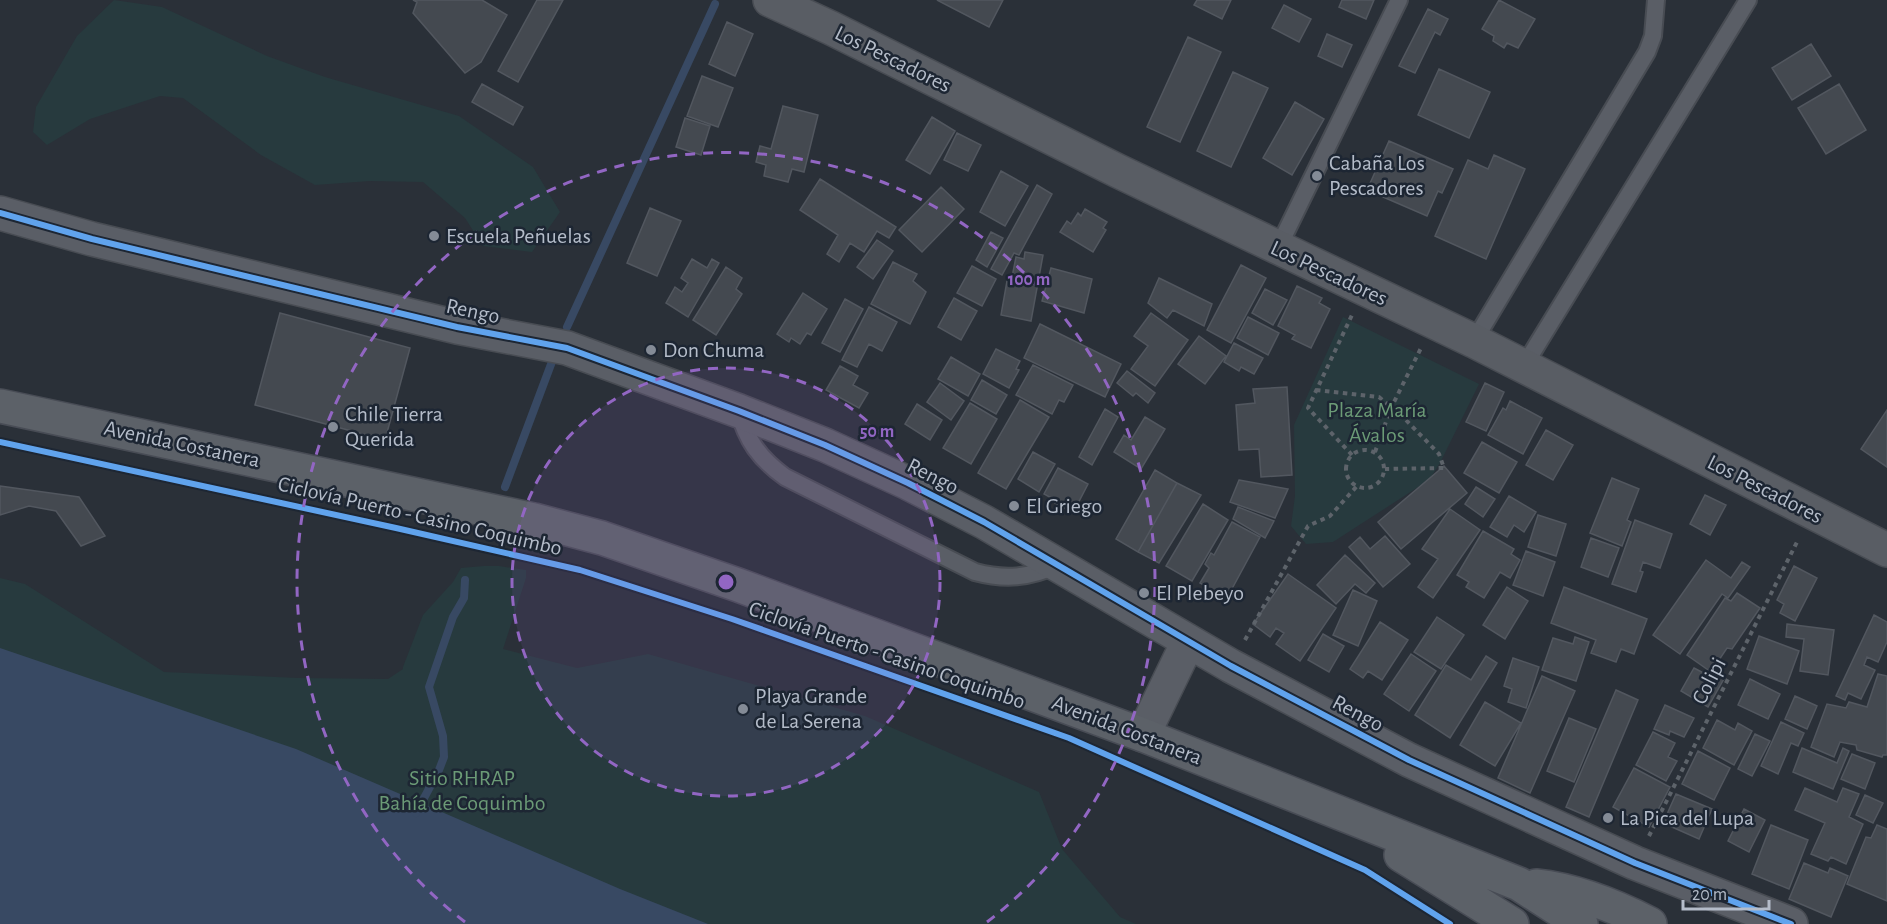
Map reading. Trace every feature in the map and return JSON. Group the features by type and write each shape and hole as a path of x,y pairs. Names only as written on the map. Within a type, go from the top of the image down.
{"main road":[{"name":"Avenida Costanera","path":"0,406 522,517 602,538 738,585 1143,735 1519,884 1581,924"},
{"name":"Avenida Costanera","path":"1317,805 1512,924"},
{"path":"1519,884 1554,888 1572,893 1600,902 1650,924"}],"street":[{"name":"Los Pescadores","path":"770,0 1474,341 1887,550"},
{"name":"Rengo","path":"0,213 92,239 446,325 567,348 825,445 908,483 984,522 1188,642 1409,760 1635,863 1791,924"},
{"path":"1143,735 1188,642"}],"lane":[{"path":"1278,248 1399,0"},
{"path":"1474,341 1647,52 1653,36 1656,0"},
{"path":"1524,366 1748,0"},
{"path":"739,411 746,433 758,453 785,477 975,572 992,577 1011,578 1035,574 1058,565"}],"path":[{"path":"1352,455 1308,408 1365,289"},
{"path":"1376,452 1391,408 1434,322"},
{"path":"1316,390 1379,397 1405,419 1439,454 1444,468 1385,469"},
{"path":"1362,449 1376,452 1385,469 1380,481 1369,488 1357,486 1348,478 1346,472 1346,466 1352,455 1362,449"},
{"path":"1231,666 1308,526 1330,516 1357,486"}],"green space":[{"path":"114,0 162,7 267,56 325,77 459,116 533,167 560,212 532,252 483,246 465,218 423,182 370,181 315,185 261,155 183,98 160,96 90,119 47,145 33,132 36,107 77,36"},
{"name":"Plaza María Ávalos","path":"1343,317 1479,384 1440,463 1429,480 1333,542 1306,544 1291,526 1295,496 1294,425"},
{"name":"Sitio RHRAP Bahía de Coquimbo","path":"484,566 526,570 526,578 503,649 577,668 648,654 865,716 1039,792 1062,849 1120,917 1136,924 66,924 0,903 0,578 25,584 164,672 298,678 388,679 403,669 423,615 453,582 461,568"}],"water":[{"path":"0,648 296,749 620,889 708,924 0,924"}],"building":[{"path":"413,0 482,0 507,15 481,62 465,73 413,13 417,2"},
{"path":"537,0 563,0 518,82 498,71"},
{"path":"937,0 1003,0 989,27"},
{"path":"1197,0 1231,0 1222,19 1194,5"},
{"path":"1342,0 1374,0 1366,19 1339,7"},
{"path":"1499,0 1535,19 1518,48 1507,43 1504,48 1493,41 1494,36 1482,29"},
{"path":"1284,5 1311,19 1299,42 1272,28"},
{"path":"1428,9 1448,19 1440,35 1435,32 1415,73 1399,66"},
{"path":"727,22 753,34 735,76 709,64"},
{"path":"1327,34 1352,45 1342,67 1318,56"},
{"path":"1188,37 1221,52 1180,142 1147,127"},
{"path":"1811,44 1831,76 1792,100 1772,68"},
{"path":"1439,69 1490,92 1469,138 1418,115"},
{"path":"1233,72 1268,88 1231,167 1197,151"},
{"path":"702,76 733,88 718,127 687,116"},
{"path":"482,84 523,107 513,125 472,102"},
{"path":"1839,84 1866,130 1826,154 1798,108"},
{"path":"1295,102 1324,119 1292,175 1263,158"},
{"path":"783,106 818,115 804,172 792,169 788,182 764,176 766,165 756,162 760,146 771,149"},
{"path":"932,117 955,131 930,174 906,160"},
{"path":"685,118 710,126 701,155 676,147"},
{"path":"957,133 981,145 968,171 944,160"},
{"path":"1389,141 1453,169 1442,193 1438,191 1427,216 1367,190"},
{"path":"1494,155 1525,169 1486,259 1435,236 1468,160 1488,169"},
{"path":"1001,171 1028,186 1005,226 980,212"},
{"path":"820,179 896,227 889,238 877,231 864,252 850,243 839,262 827,254 838,235 800,210"},
{"path":"1037,185 1052,194 1019,255 1014,253 1002,275 991,269"},
{"path":"941,187 964,209 922,252 899,230"},
{"path":"650,208 681,221 657,276 627,263"},
{"path":"1085,209 1107,222 1103,228 1106,230 1093,252 1060,232 1067,221 1071,224 1078,213 1081,216"},
{"path":"991,232 1003,238 987,267 976,260"},
{"path":"877,240 893,251 873,279 857,267"},
{"path":"1025,252 1043,255 1031,321 1001,315 1007,281 1011,282 1016,257 1024,259"},
{"path":"692,259 707,268 712,259 719,263 688,317 666,303 675,287 682,292 688,283 681,278"},
{"path":"893,262 917,274 913,281 926,292 910,324 871,304"},
{"path":"1241,265 1266,278 1231,343 1207,330"},
{"path":"972,266 996,279 982,306 957,293"},
{"path":"726,267 742,278 736,289 742,294 716,335 693,320"},
{"path":"1051,268 1092,279 1084,313 1042,301"},
{"path":"1159,278 1212,304 1204,326 1173,310 1167,318 1148,303"},
{"path":"1297,286 1322,298 1319,303 1330,309 1311,348 1292,339 1295,335 1278,326"},
{"path":"1265,289 1287,300 1273,325 1252,313"},
{"path":"803,293 827,309 811,335 807,333 800,344 791,338 789,342 777,334"},
{"path":"954,298 977,311 961,340 938,327"},
{"path":"845,299 863,309 840,352 822,343"},
{"path":"869,307 897,322 882,351 869,344 857,367 842,360"},
{"path":"280,313 410,348 385,440 255,405"},
{"path":"1151,313 1188,340 1155,386 1131,369 1148,346 1134,336"},
{"path":"1248,317 1279,333 1268,355 1237,338"},
{"path":"1040,324 1121,364 1105,397 1024,358"},
{"path":"1199,336 1226,356 1205,384 1178,364"},
{"path":"1234,343 1263,358 1254,374 1241,367 1239,371 1224,362"},
{"path":"996,349 1020,361 1016,369 1019,370 1009,388 983,374"},
{"path":"951,357 980,374 968,396 938,379"},
{"path":"1033,365 1073,385 1064,402 1059,400 1052,414 1016,395"},
{"path":"840,366 858,376 853,385 868,393 859,408 826,390"},
{"path":"1127,371 1155,393 1148,403 1136,393 1133,396 1117,383"},
{"path":"982,380 1007,395 996,414 971,400"},
{"path":"940,383 964,401 951,420 927,402"},
{"path":"1485,383 1504,392 1486,431 1466,422"},
{"path":"1287,387 1292,475 1261,477 1259,449 1239,450 1236,405 1255,403 1253,389"},
{"path":"1020,400 1049,417 1006,489 978,473"},
{"path":"1510,401 1542,418 1523,454 1488,435 1503,408 1506,410"},
{"path":"970,403 997,419 971,464 943,448"},
{"path":"917,404 942,420 930,440 905,424"},
{"path":"1105,409 1118,417 1092,465 1079,457"},
{"path":"1887,410 1887,467 1861,449"},
{"path":"1145,417 1165,429 1141,469 1114,452 1124,435 1131,440"},
{"path":"1546,430 1573,445 1553,480 1526,465"},
{"path":"1482,442 1517,462 1499,493 1464,473"},
{"path":"1033,452 1055,464 1039,492 1018,479"},
{"path":"1444,466 1467,493 1401,549 1378,522"},
{"path":"1058,468 1088,484 1073,513 1044,494"},
{"path":"1155,470 1177,483 1138,552 1116,539"},
{"path":"1612,478 1639,489 1627,520 1631,522 1622,546 1590,533"},
{"path":"1239,480 1288,489 1275,518 1230,502"},
{"path":"1177,483 1201,495 1159,563 1138,552"},
{"path":"0,486 79,497 105,536 81,546 56,511 29,506 0,515"},
{"path":"1476,487 1495,499 1483,517 1465,504"},
{"path":"1705,495 1726,505 1710,535 1690,524"},
{"path":"1509,496 1536,512 1524,532 1514,525 1507,537 1490,527"},
{"path":"1203,504 1228,520 1192,581 1166,566"},
{"path":"1238,507 1274,521 1265,538 1233,519"},
{"path":"1450,509 1480,530 1433,598 1418,587 1438,559 1422,549"},
{"path":"1538,515 1566,524 1556,556 1528,547"},
{"path":"1635,520 1672,534 1660,568 1643,562 1640,571 1643,572 1636,592 1612,584"},
{"path":"1232,522 1260,537 1227,598 1200,583 1209,568 1205,564 1211,553 1214,555"},
{"path":"1483,531 1514,549 1511,554 1520,560 1510,578 1500,572 1484,598 1466,587 1469,582 1457,575"},
{"path":"1385,536 1410,564 1383,587 1349,547 1360,537 1370,549"},
{"path":"1591,538 1619,548 1608,577 1581,567"},
{"path":"1526,551 1555,562 1543,596 1513,585"},
{"path":"1345,555 1375,583 1366,593 1355,584 1336,604 1317,585"},
{"path":"1706,560 1731,578 1742,562 1750,567 1728,598 1722,594 1680,654 1653,635"},
{"path":"1794,566 1817,578 1795,621 1780,613 1784,604 1777,600"},
{"path":"1288,574 1336,608 1300,661 1276,644 1284,633 1276,628 1270,637 1253,624"},
{"path":"1507,587 1528,601 1505,639 1483,625"},
{"path":"1564,587 1647,619 1634,654 1621,649 1616,662 1591,653 1596,640 1551,623"},
{"path":"1353,590 1377,601 1358,646 1333,635"},
{"path":"1737,593 1760,608 1732,649 1727,648 1711,672 1687,655 1725,598 1731,601"},
{"path":"1874,615 1887,622 1887,642 1878,662 1867,657 1864,665 1875,670 1861,699 1848,693 1845,700 1836,696"},
{"path":"1437,617 1464,635 1441,669 1414,652"},
{"path":"1380,622 1408,640 1382,680 1368,671 1363,678 1350,669"},
{"path":"1787,624 1834,630 1828,675 1800,671 1804,639 1786,637"},
{"path":"1323,634 1344,646 1329,672 1308,660"},
{"path":"1759,636 1799,651 1787,684 1747,669"},
{"path":"1575,637 1589,642 1576,681 1542,670 1553,638 1573,644"},
{"path":"1411,654 1436,671 1409,711 1384,694"},
{"path":"1486,656 1497,663 1450,738 1415,715 1446,665 1471,680"},
{"path":"1513,658 1539,667 1526,708 1508,702 1512,689 1504,686"},
{"path":"1694,668 1713,678 1716,672 1725,677 1708,707 1681,691"},
{"path":"1878,674 1887,676 1887,755 1882,757 1857,750 1856,745 1840,742 1834,757 1811,747 1827,704 1846,708 1849,702 1867,707"},
{"path":"1542,676 1575,691 1530,793 1498,778"},
{"path":"1750,679 1780,694 1768,719 1738,705"},
{"path":"1616,690 1638,700 1589,817 1566,807"},
{"path":"1795,696 1817,706 1807,729 1785,719"},
{"path":"1485,702 1521,723 1495,766 1460,745"},
{"path":"1665,705 1694,718 1684,737 1670,731 1669,735 1654,729"},
{"path":"1569,718 1596,729 1574,782 1547,771"},
{"path":"1717,720 1735,730 1738,723 1752,731 1734,765 1703,748"},
{"path":"1781,722 1804,733 1798,746 1791,743 1778,774 1761,766"},
{"path":"1653,732 1675,743 1668,757 1677,761 1666,781 1636,765"},
{"path":"1755,734 1770,741 1752,776 1738,769"},
{"path":"1802,748 1837,763 1843,748 1849,751 1833,789 1793,772"},
{"path":"1698,751 1730,768 1714,800 1682,784"},
{"path":"1852,754 1875,763 1865,789 1841,779"},
{"path":"1634,768 1670,787 1649,827 1613,807"},
{"path":"1805,788 1837,802 1843,788 1859,794 1849,817 1863,824 1846,864 1831,857 1828,861 1811,854 1825,823 1795,810"},
{"path":"1676,794 1712,809 1699,839 1663,823"},
{"path":"1865,795 1883,803 1873,823 1856,815"},
{"path":"1744,809 1765,820 1749,852 1728,841"},
{"path":"1771,825 1808,840 1789,889 1752,874"},
{"path":"1877,825 1887,829 1887,901 1847,884 1866,837 1871,838"},
{"path":"1804,863 1828,873 1830,868 1848,876 1831,917 1789,899"}],"waterway":[{"path":"567,327 715,4"},
{"path":"505,487 553,359"},
{"path":"416,813 444,757 443,736 429,687 453,617 464,598 465,580"}],"cycle path":[{"path":"0,213 92,239 457,327 567,348 825,445 908,483 984,522 1231,666 1409,760 1635,863 1791,924"},
{"name":"Ciclovía Puerto - Casino Coquimbo","path":"0,442 580,570 732,619 1069,738 1365,870 1450,924"}],"place":[{"name":"Cabaña Los Pescadores","path":"1317,176"},
{"name":"Escuela Peñuelas","path":"434,236"},
{"name":"Don Chuma","path":"651,350"},
{"name":"Chile Tierra Querida","path":"333,427"},
{"name":"El Griego","path":"1014,506"},
{"name":"El Plebeyo","path":"1144,593"},
{"name":"Playa Grande de La Serena","path":"743,709"},
{"name":"La Pica del Lupa","path":"1608,818"}]}
